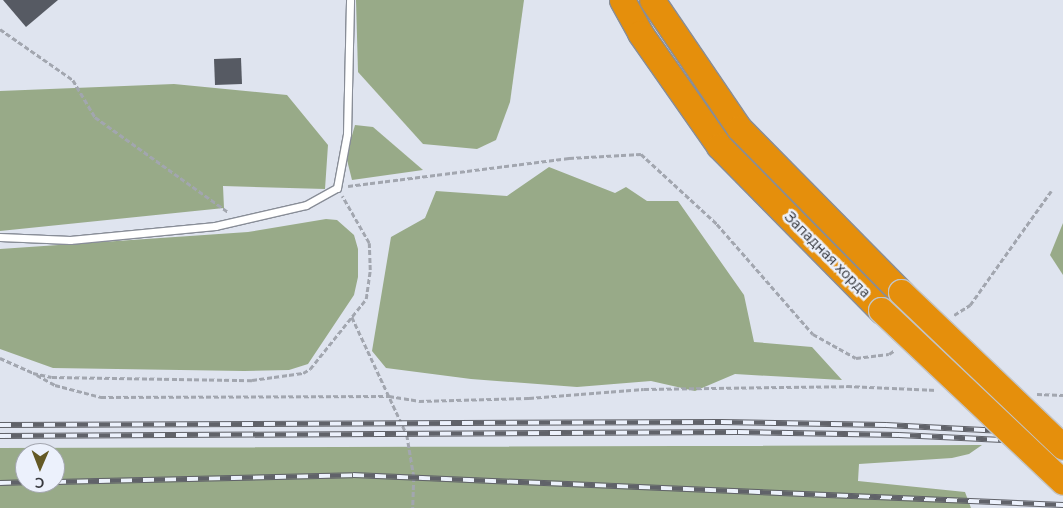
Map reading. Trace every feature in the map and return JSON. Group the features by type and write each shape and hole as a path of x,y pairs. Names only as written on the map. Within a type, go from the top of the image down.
{"highway":[{"name":"Западная хорда","path":"622,0 640,33 719,146 881,310 1063,482"},
{"name":"Западная хорда","path":"652,0 739,128 901,292 1063,447"}],"lane":[{"path":"0,237 70,240 215,226 306,205 337,188 347,134 350,0"}],"path":[{"path":"0,29 73,80 95,118 240,220"},
{"path":"34,374 52,377 252,380 293,376 310,369 366,299 370,270 369,243 337,188 569,158 641,154 717,224 813,334 856,358 889,354 897,349"},
{"path":"946,320 970,305 1051,191"},
{"path":"352,317 407,435 414,477 413,508"},
{"path":"0,358 56,385 101,397 389,396 445,400 530,398 644,389 847,386 941,390"},
{"path":"1034,394 1063,396"}],"green space":[{"path":"356,0 524,0 510,102 496,140 477,149 423,144 358,72"},
{"path":"174,84 287,95 328,145 325,189 223,186 224,208 0,231 0,91"},
{"path":"355,125 373,127 423,170 352,180 346,156"},
{"path":"549,167 615,193 626,187 647,201 678,201 744,295 754,342 812,347 842,380 735,374 695,391 651,381 577,387 471,379 386,368 372,351 391,237 425,218 436,191 507,196"},
{"path":"326,219 337,220 354,235 358,249 358,277 354,295 308,364 289,370 244,371 53,368 0,349 0,249 248,232"},
{"path":"1063,223 1063,275 1050,255"},
{"path":"982,445 969,454 952,458 859,464 858,481 965,492 971,508 0,508 0,448 15,448 15,493 65,493 65,448"}],"building":[{"path":"3,0 58,0 26,27"},
{"path":"241,58 242,84 215,85 214,59"}],"railway":[{"path":"0,425 721,422 886,425 1063,434"},
{"path":"0,436 738,432 899,435 1063,443"},
{"path":"65,482 353,475 1063,505"},
{"path":"0,483 15,482"}]}
